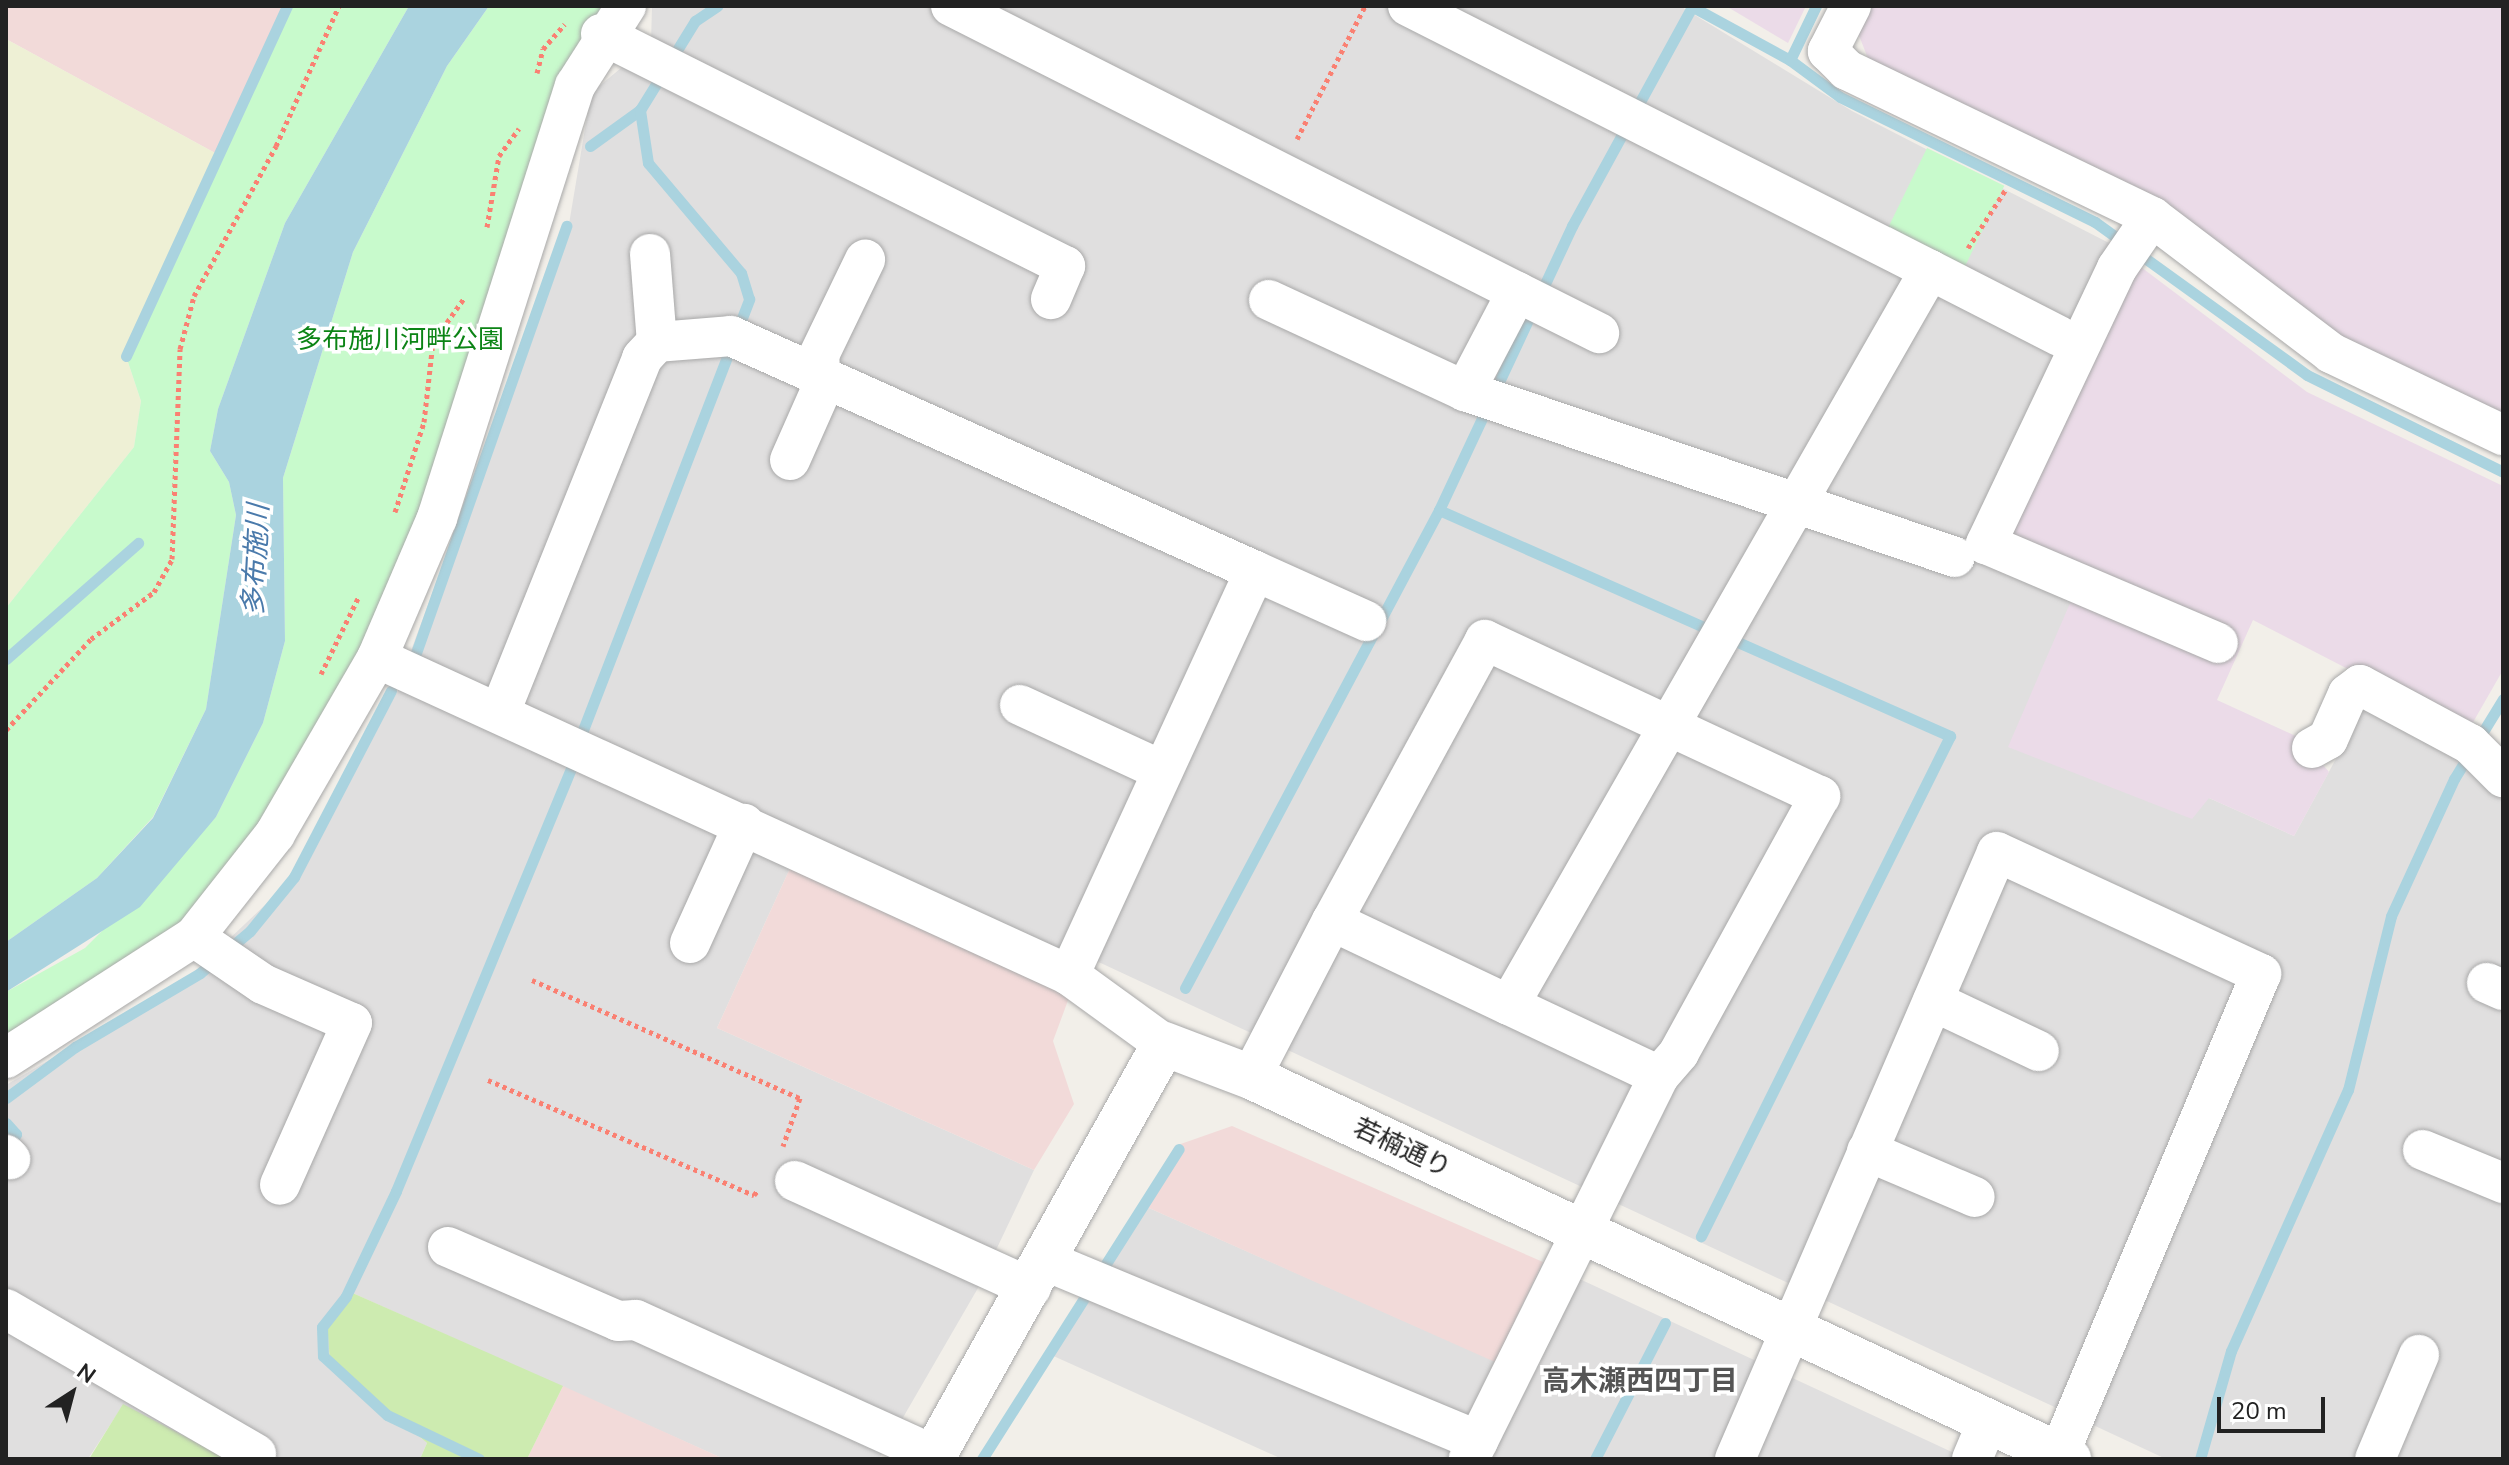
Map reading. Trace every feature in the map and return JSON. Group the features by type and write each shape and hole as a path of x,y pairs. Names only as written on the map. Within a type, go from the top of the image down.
{"street":[{"path":"951,6 1599,333"},
{"path":"1408,6 2059,336"},
{"path":"1851,6 1828,51 1847,70 2146,225 2331,353 2503,435"},
{"path":"6,1058 213,950 275,834 377,658 437,518 599,19 666,67 1065,266 1051,299"},
{"path":"2146,225 2117,268 1986,544 2218,643"},
{"path":"650,254 657,342"},
{"path":"790,460 821,390 819,355 865,260"},
{"path":"1509,1005 1795,503 1939,275"},
{"path":"1481,397 1530,298"},
{"path":"1269,300 1481,397 1955,557"},
{"path":"500,712 642,358 657,342 740,339 1366,621"},
{"path":"1069,975 1255,571"},
{"path":"784,1177 1065,1277 1474,1450 1578,1230 1659,1076 1679,1053 1820,796 1667,728 1485,640 1251,1077"},
{"path":"377,658 1069,975 1164,1044 1065,1277 933,1457 636,1320 618,1321 448,1247"},
{"path":"2312,748 2328,739 2348,694 2360,685 2486,759"},
{"path":"1020,705 1163,771"},
{"path":"690,943 744,824"},
{"path":"1735,1459 1997,852 2261,974 2064,1457"},
{"path":"1332,921 1659,1076"},
{"path":"213,950 263,984 352,1023 280,1185"},
{"path":"1933,1001 2039,1051"},
{"name":"若楠通り","path":"1164,1044 1251,1077 1790,1329 1980,1440 2064,1457"},
{"path":"2423,1150 2503,1183"},
{"path":"1867,1151 1975,1197"},
{"path":"6,1309 256,1454"},
{"path":"2375,1459 2419,1355"}],"path":[{"path":"6,730 91,639 154,592 172,559 180,349 194,296 276,146 339,6"},
{"path":"1281,172 1365,6"},
{"path":"535,79 543,49 599,19"},
{"path":"482,243 499,156 523,124"},
{"path":"1939,275 2005,191"},
{"path":"391,524 424,422 433,342 468,286"},
{"path":"317,691 327,649 360,595"},
{"path":"488,1080 754,1195 784,1177 800,1098 532,980"}],"shaded area":[{"path":"6,6 287,6 217,154 6,39"},
{"path":"652,6 1680,6 1852,111 2109,243 1964,548 2075,594 2009,747 2209,798 2294,836 2368,700 2503,789 2503,1459 2166,1459 1090,958 1047,952 409,656 569,224 591,93 651,43"},
{"path":"1726,6 1806,6 1788,43"},
{"path":"1871,6 2503,6 2503,422 2348,345 1869,61 1858,33"},
{"path":"2109,243 2307,392 2503,486 2503,670 2468,731 2253,620 2217,700 2300,738 2329,772 2294,836 2209,798 2192,819 2008,747 2074,594 1964,548"},
{"path":"403,682 792,864 717,1028 1034,1170 978,1288 879,1459 724,1459 348,1291 330,1361 427,1443 420,1459 228,1459 123,1405 88,1459 6,1459 6,1085 184,982 286,885"},
{"path":"792,864 1070,995 1053,1041 1074,1104 1034,1170 717,1028"},
{"path":"1232,1126 1543,1262 1495,1362 1140,1204 1175,1146"},
{"path":"1140,1204 1495,1361 1543,1262 1967,1459 1282,1459 1049,1354"},
{"path":"563,1386 724,1459 527,1459"}],"green space":[{"path":"287,6 409,6 285,223 218,409 210,451 229,482 236,515 206,709 153,817 97,878 6,942 6,608 134,447 141,401 126,356"},
{"name":"多布施川河畔公園","path":"489,6 606,6 420,514 322,734 184,929 6,1040 6,992 85,948 216,817 263,723 285,641 283,478 353,252 447,66"},
{"path":"6,39 217,154 126,356 141,401 134,447 6,608"},
{"path":"1927,148 2004,186 1961,274 1884,236"},
{"path":"348,1291 563,1386 527,1459 420,1459 427,1443 330,1361 327,1322"},
{"path":"123,1404 228,1459 89,1459"}],"water":[{"name":"多布施川","path":"409,6 489,6 447,66 353,252 283,478 285,641 263,723 216,817 140,907 6,992 6,942 97,878 153,818 206,709 236,515 229,482 210,451 218,409 285,223"}],"waterway":[{"path":"126,356 287,6"},
{"path":"590,146 640,110 695,21 717,6"},
{"path":"1691,6 1790,60 1840,97 2095,222 2307,375 2503,472"},
{"path":"1790,60 1816,6"},
{"path":"1185,988 1439,510 1572,226 1692,7"},
{"path":"583,730 749,299 741,273 648,163 640,110"},
{"path":"416,653 566,226"},
{"path":"1439,510 1950,736 1701,1236"},
{"path":"6,659 138,543"},
{"path":"6,1098 75,1047 200,973 250,931 294,877 391,691"},
{"path":"2200,1459 2231,1351 2348,1090 2391,916 2454,779 2503,699"},
{"path":"479,1459 387,1415 323,1356 322,1327 346,1296 396,1191 572,767"},
{"path":"6,1123 16,1134 7,1147"},
{"path":"982,1459 1179,1149"},
{"path":"1595,1459 1665,1323"}],"district":[{"name":"高木瀬西四丁目","path":"1640,1381"}]}
